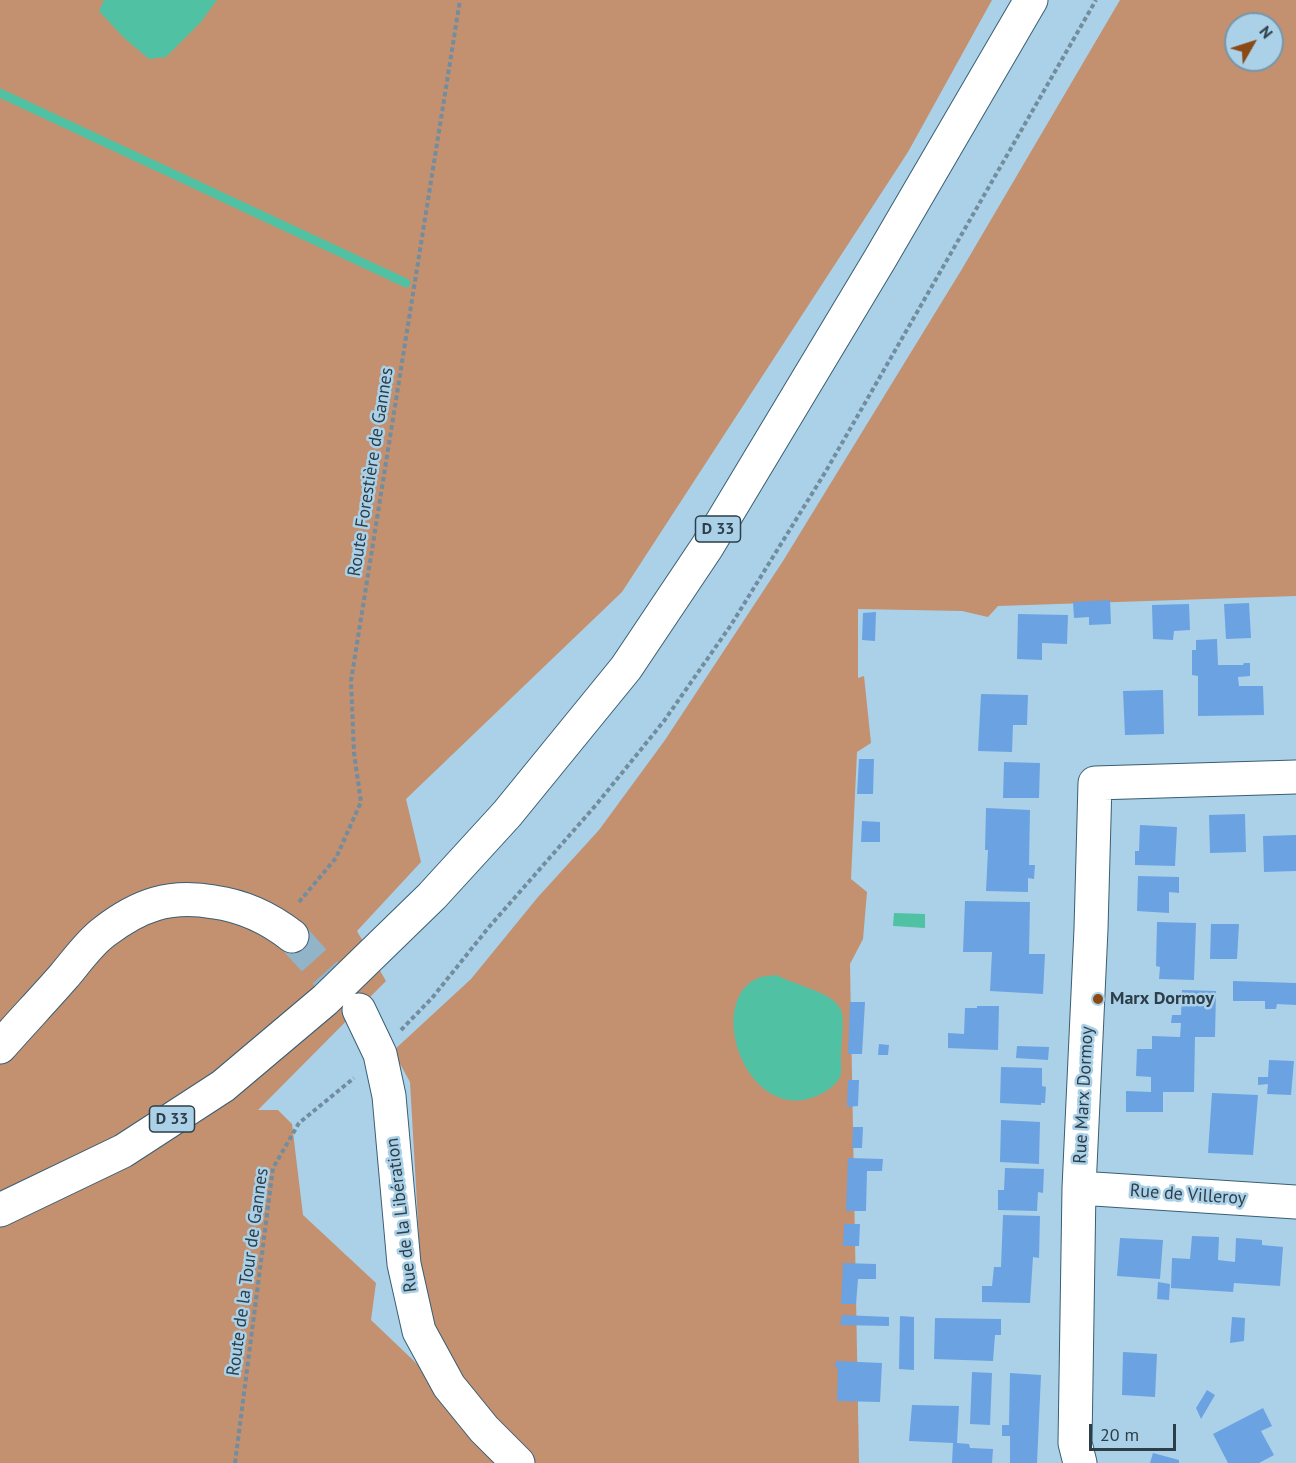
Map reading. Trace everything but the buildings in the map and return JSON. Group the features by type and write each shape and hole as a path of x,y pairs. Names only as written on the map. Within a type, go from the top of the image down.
{"main road":[{"name":"D 33","path":"0,1210 123,1151 223,1086 325,1000 432,896 507,814 626,668 707,547 880,259 1030,0"},
{"name":"Rue Marx Dormoy","path":"1080,1463 1075,1443 1079,1188 1095,783 1296,777"},
{"path":"0,1047 102,933 134,912 166,900 191,898 226,904 256,914 286,931"},
{"name":"Rue de la Libération","path":"359,1010 380,1054 389,1096 404,1264 419,1331 448,1386 484,1429 518,1463"},
{"name":"Rue de Villeroy","path":"1079,1188 1296,1202"}],"path":[{"name":"Route Forestière de Gannes","path":"286,931 336,858 361,802 354,753 351,681 460,0"},
{"name":"Route de la Tour de Gannes","path":"235,1463 273,1168 299,1123 380,1054 432,998 489,927 596,805 664,722 731,626 826,471 1096,0"}],"shaded area":[{"path":"0,0 992,0 908,152 622,592 406,799 421,862 357,931 386,981 258,1110 278,1110 292,1124 303,1215 376,1283 371,1320 437,1383 508,1463 0,1463"},
{"path":"104,0 217,0 200,23 166,57 149,59 123,37 99,11"},
{"path":"1120,0 1296,0 1296,596 998,606 988,617 962,611 858,609 858,678 864,676 871,743 857,752 851,879 867,892 863,939 850,964 859,1463 533,1463 465,1391 423,1308 410,1082 393,1051 471,979 538,897 599,830 665,740 783,561 962,269"},
{"path":"894,913 925,914 925,928 893,926"},
{"path":"776,975 830,998 842,1012 840,1077 827,1090 811,1098 788,1100 767,1091 751,1075 740,1054 734,1032 735,1009 742,991 758,978"}],"waterway":[{"path":"0,93 406,283"}],"tunnel":[{"path":"292,936 358,1009"}],"place":[{"name":"Marx Dormoy","path":"1098,999"}]}
